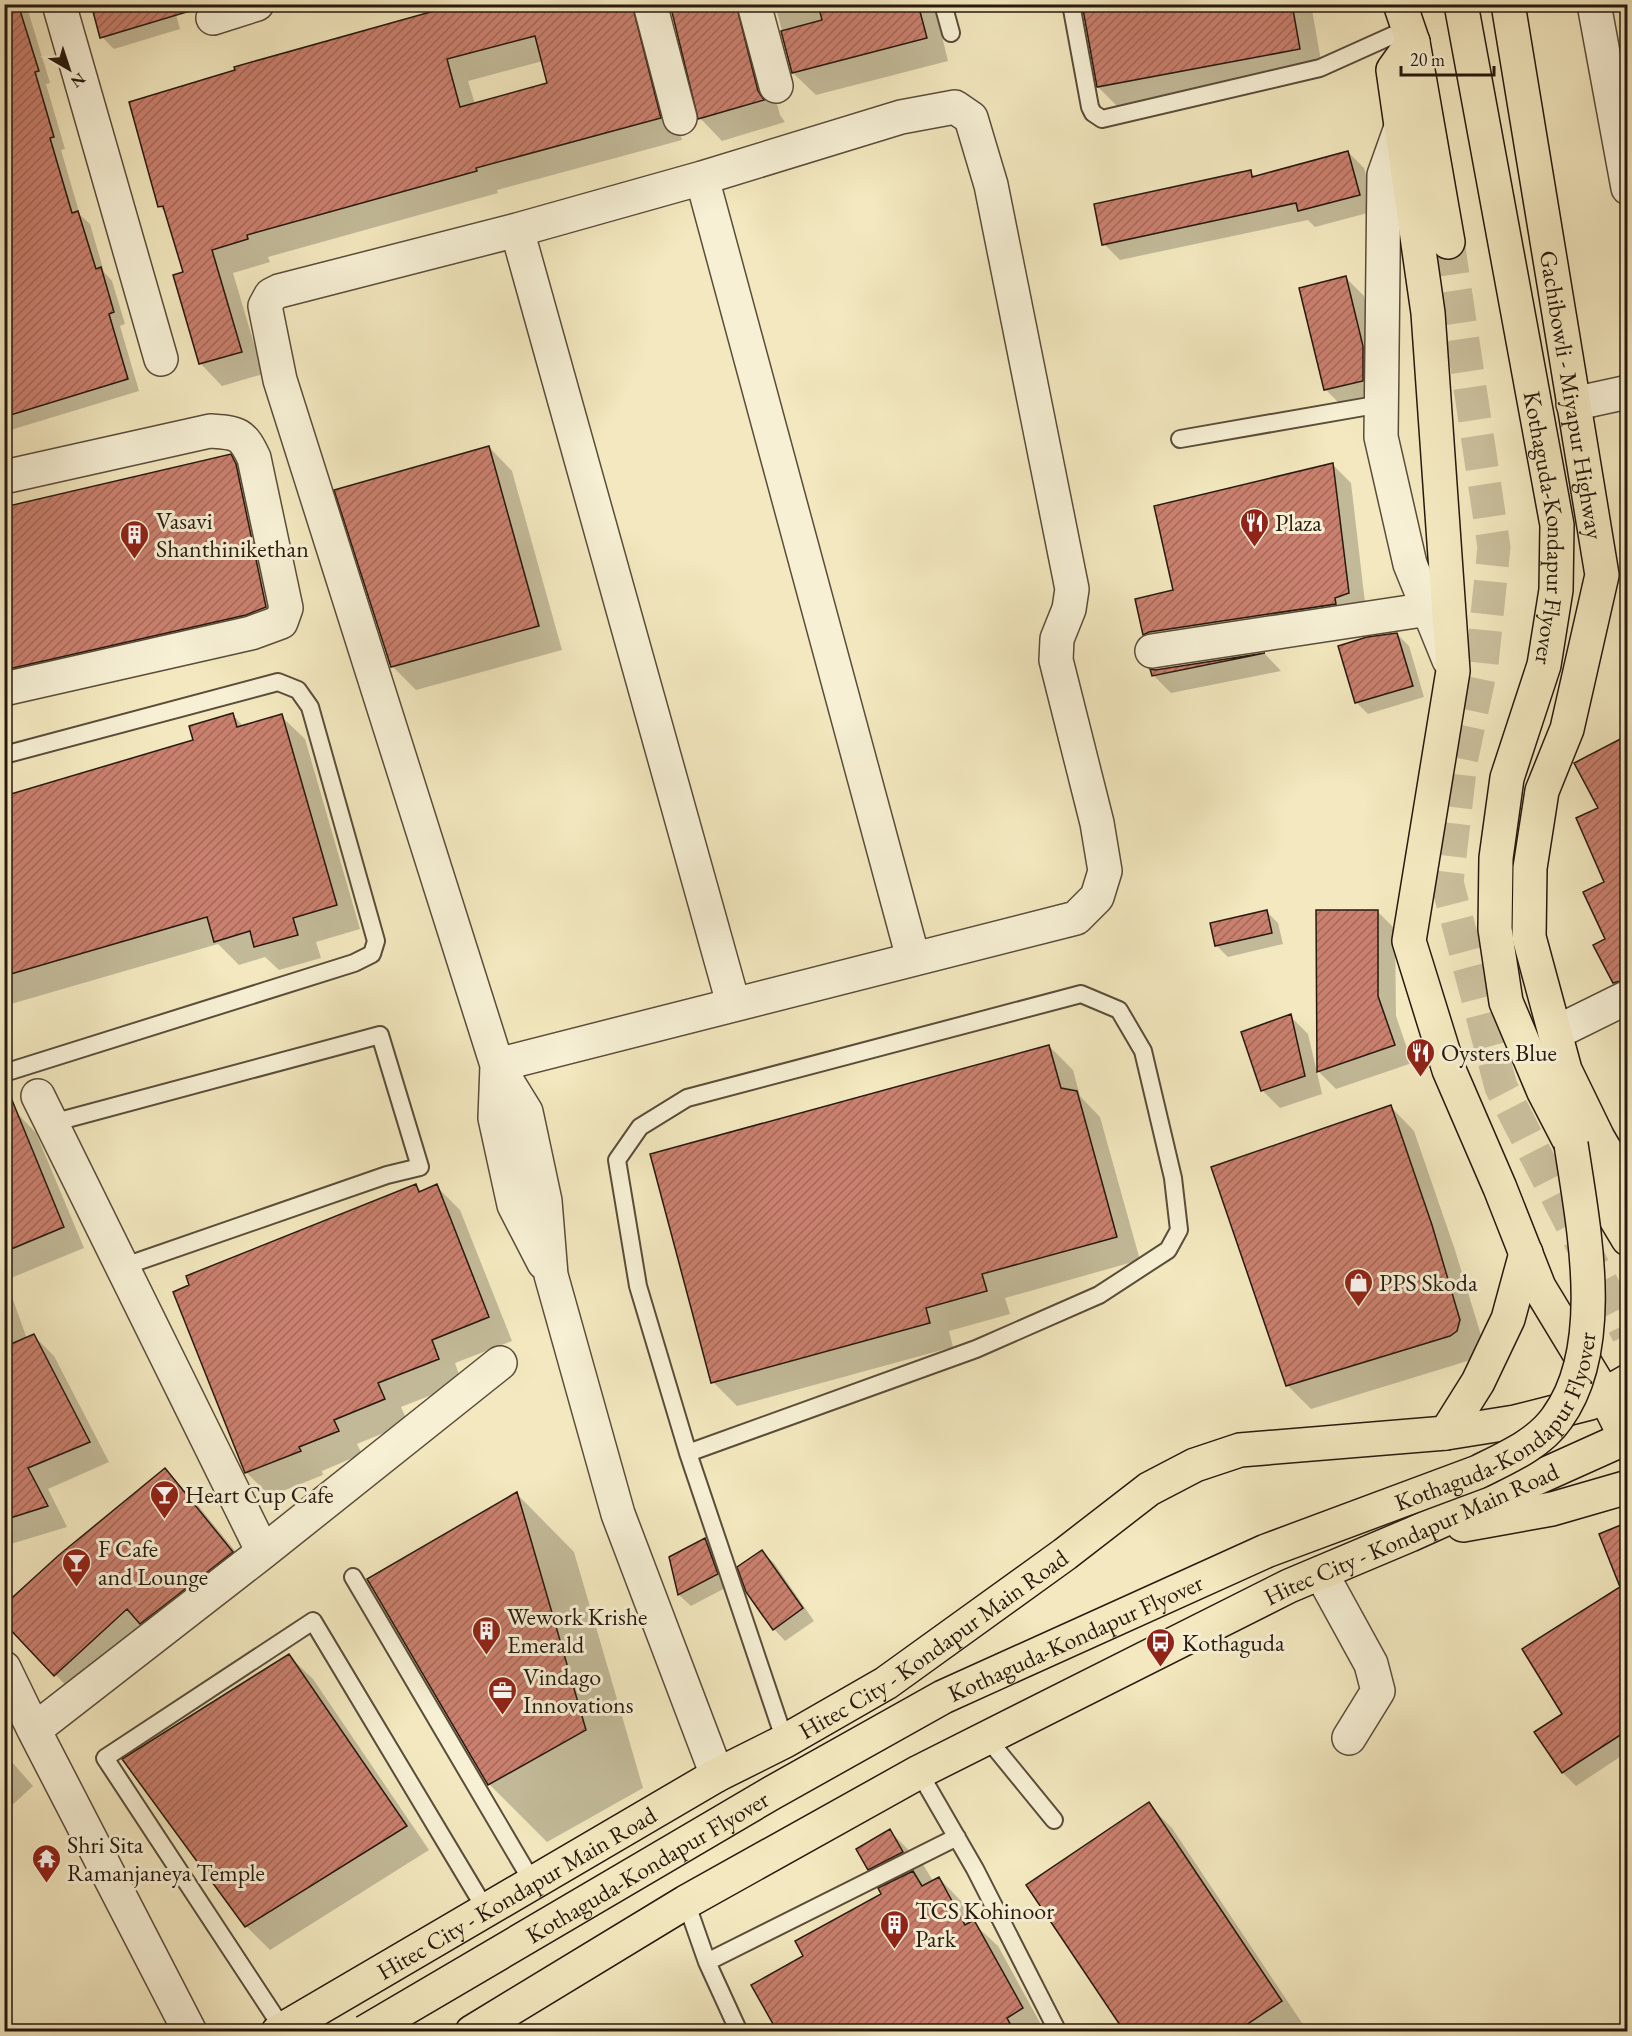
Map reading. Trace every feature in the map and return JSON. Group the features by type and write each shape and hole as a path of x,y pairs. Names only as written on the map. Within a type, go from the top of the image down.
{"main road":[{"name":"Kothaguda-Kondapur Flyover","path":"1461,4 1557,525 1556,590 1544,664 1507,778 1496,858 1495,929 1506,1002 1544,1092 1571,1144 1628,1239"},
{"name":"Gachibowli - Miyapur Highway","path":"1508,4 1602,575 1567,729 1542,791 1530,868 1529,937 1565,1070 1598,1138 1628,1189"},
{"path":"1408,25 1394,70 1428,313 1453,670 1409,941 1449,1070 1539,1287 1616,1389 1627,1437"},
{"path":"1408,25 1448,242"},
{"name":"Kothaguda-Kondapur Flyover","path":"365,2031 760,1800 943,1697 1266,1551 1478,1472 1538,1438 1557,1419 1573,1392 1585,1352 1588,1291 1582,1213 1571,1144"},
{"path":"1446,1432 1478,1382 1508,1319 1526,1253"},
{"name":"Hitec City - Kondapur Main Road","path":"281,2030 717,1775 785,1741 886,1683 1065,1554 1149,1489 1195,1465 1240,1450 1446,1432 1515,1422 1590,1403 1616,1389"},
{"name":"Hitec City - Kondapur Main Road","path":"472,2031 686,1902 920,1772 1289,1586 1410,1535 1627,1437"},
{"path":"1410,1535 1552,1509 1628,1487"}],"street":[{"path":"59,4 160,359"},
{"path":"213,18 256,4"},
{"path":"650,4 680,118"},
{"path":"754,4 776,86"},
{"path":"1594,4 1628,188"},
{"path":"497,1065 733,1003 1076,918 1097,897 1105,871 1097,823 1056,660 1057,639 1069,609 1072,589 991,185 971,118 955,107 901,117 702,178 517,230 279,291 271,295 265,306 280,380 497,1065 526,1112 545,1201 551,1275 618,1514 717,1775"},
{"path":"1401,127 1384,175 1381,437 1410,564 1453,670"},
{"path":"702,178 913,958"},
{"path":"517,230 733,1003"},
{"path":"1574,404 1628,392"},
{"path":"4,477 210,431 235,433 247,444 254,459 286,609 281,621 251,633 4,689"},
{"path":"1152,651 1429,609"},
{"path":"1555,1033 1628,998"},
{"path":"45,1109 263,1552"},
{"path":"34,1730 263,1552 500,1363"},
{"path":"1321,1573 1371,1664 1378,1691 1349,1738"},
{"path":"4,1668 190,2031"}],"lane":[{"path":"944,4 951,33"},
{"path":"1071,4 1090,107 1093,113 1102,118 1320,68 1408,25"},
{"path":"1180,439 1381,404"},
{"path":"4,755 278,682 298,690 310,707 376,941 372,954 354,963 4,1073"},
{"path":"688,1453 976,1349 1099,1295 1168,1250 1179,1230 1173,1178 1143,1051 1119,1010 1081,994 687,1098 640,1127 617,1160 638,1286 688,1453 785,1741"},
{"path":"24,1067 45,1109 380,1035 420,1167 387,1175 122,1267"},
{"path":"353,1577 533,1883"},
{"path":"281,2030 256,1987 105,1758 313,1621 486,1910"},
{"path":"987,1738 1054,1820"},
{"path":"920,1772 957,1837 1058,2031"},
{"path":"707,1962 957,1837"},
{"path":"686,1902 707,1962 739,2031"}],"building":[{"path":"4,4 18,4 39,71 35,72 54,137 50,138 72,213 78,211 96,269 101,267 114,312 109,314 128,379 4,417"},
{"path":"91,4 189,4 190,11 100,38"},
{"path":"459,4 632,4 661,118 476,168 477,171 247,235 248,239 212,250 242,352 199,364 173,275 183,272 163,206 158,207 129,102 235,70 234,67","holes":["535,36 547,83 460,107 447,59"]},
{"path":"670,4 736,4 758,91 764,100 698,119"},
{"path":"818,4 918,4 927,38 792,73 781,31 822,20"},
{"path":"1082,4 1292,4 1300,49 1097,87"},
{"path":"1348,151 1360,195 1298,211 1296,203 1102,245 1094,204 1251,170 1252,177"},
{"path":"1346,276 1363,346 1363,381 1324,390 1299,288"},
{"path":"489,446 539,626 391,667 334,490"},
{"name":"Vasavi Shanthinikethan","path":"231,454 236,464 266,607 246,615 4,670 4,507"},
{"name":"Plaza","path":"1333,463 1349,593 1335,598 1336,604 1149,632 1143,635 1135,599 1173,590 1154,506"},
{"path":"1397,633 1413,686 1355,703 1338,646 1367,637"},
{"path":"1265,653 1152,676 1150,669 1155,670"},
{"path":"233,713 237,727 282,714 337,905 293,918 298,935 254,947 250,931 214,942 207,917 4,976 4,796 193,740 189,726"},
{"path":"1628,735 1628,979 1613,983 1593,945 1605,939 1583,892 1604,882 1576,818 1598,808 1574,763"},
{"path":"1267,910 1272,933 1215,946 1210,923"},
{"path":"1316,910 1378,910 1378,996 1395,1045 1317,1072"},
{"path":"1291,1014 1305,1076 1261,1091 1241,1032"},
{"path":"1049,1045 1061,1088 1077,1091 1117,1237 982,1274 987,1291 926,1308 930,1323 711,1383 650,1154"},
{"path":"4,1084 64,1227 4,1252"},
{"path":"1391,1105 1432,1225 1460,1320 1457,1331 1450,1336 1286,1386 1211,1167"},
{"path":"416,1184 419,1192 437,1184 489,1317 432,1340 439,1359 378,1383 385,1399 334,1420 339,1431 299,1447 301,1451 245,1473 173,1292 189,1285 186,1276"},
{"path":"34,1334 90,1442 28,1468 48,1506 4,1520 4,1347"},
{"path":"165,1468 233,1552 140,1624 127,1609 54,1676 4,1623 4,1605 59,1555"},
{"name":"Wework Krishe Emerald","path":"517,1492 586,1730 488,1785 367,1579"},
{"path":"1628,1522 1628,1730 1562,1773 1534,1732 1562,1714 1522,1649 1620,1587 1599,1534"},
{"path":"705,1538 718,1574 678,1595 669,1557"},
{"path":"762,1550 803,1608 773,1630 746,1592 737,1567"},
{"path":"289,1654 407,1826 245,1927 122,1759"},
{"path":"1149,1802 1282,2001 1237,2031 1124,2031 1026,1885"},
{"path":"890,1829 903,1852 868,1870 856,1849"},
{"name":"TCS Kohinoor Park","path":"913,1871 922,1886 939,1877 965,1925 974,1920 1023,2008 1007,2018 1014,2031 777,2031 751,1985 803,1956 795,1941 881,1894 878,1888"}],"tunnel":[{"path":"1448,242 1494,547 1482,664 1461,762 1447,882 1501,1087 1628,1334"}],"place":[{"name":"Plaza","path":"1254,548"},
{"name":"Vasavi Shanthinikethan","path":"135,560"},
{"name":"Oysters Blue","path":"1420,1078"},
{"name":"PPS Skoda","path":"1358,1308"},
{"name":"Heart Cup Cafe","path":"164,1520"},
{"name":"F Cafe and Lounge","path":"77,1588"},
{"name":"Wework Krishe Emerald","path":"486,1656"},
{"name":"Kothaguda","path":"1161,1668"},
{"name":"Vindago Innovations","path":"502,1716"},
{"name":"Shri Sita Ramanjaneya Temple","path":"46,1884"},
{"name":"TCS Kohinoor Park","path":"894,1950"}]}
